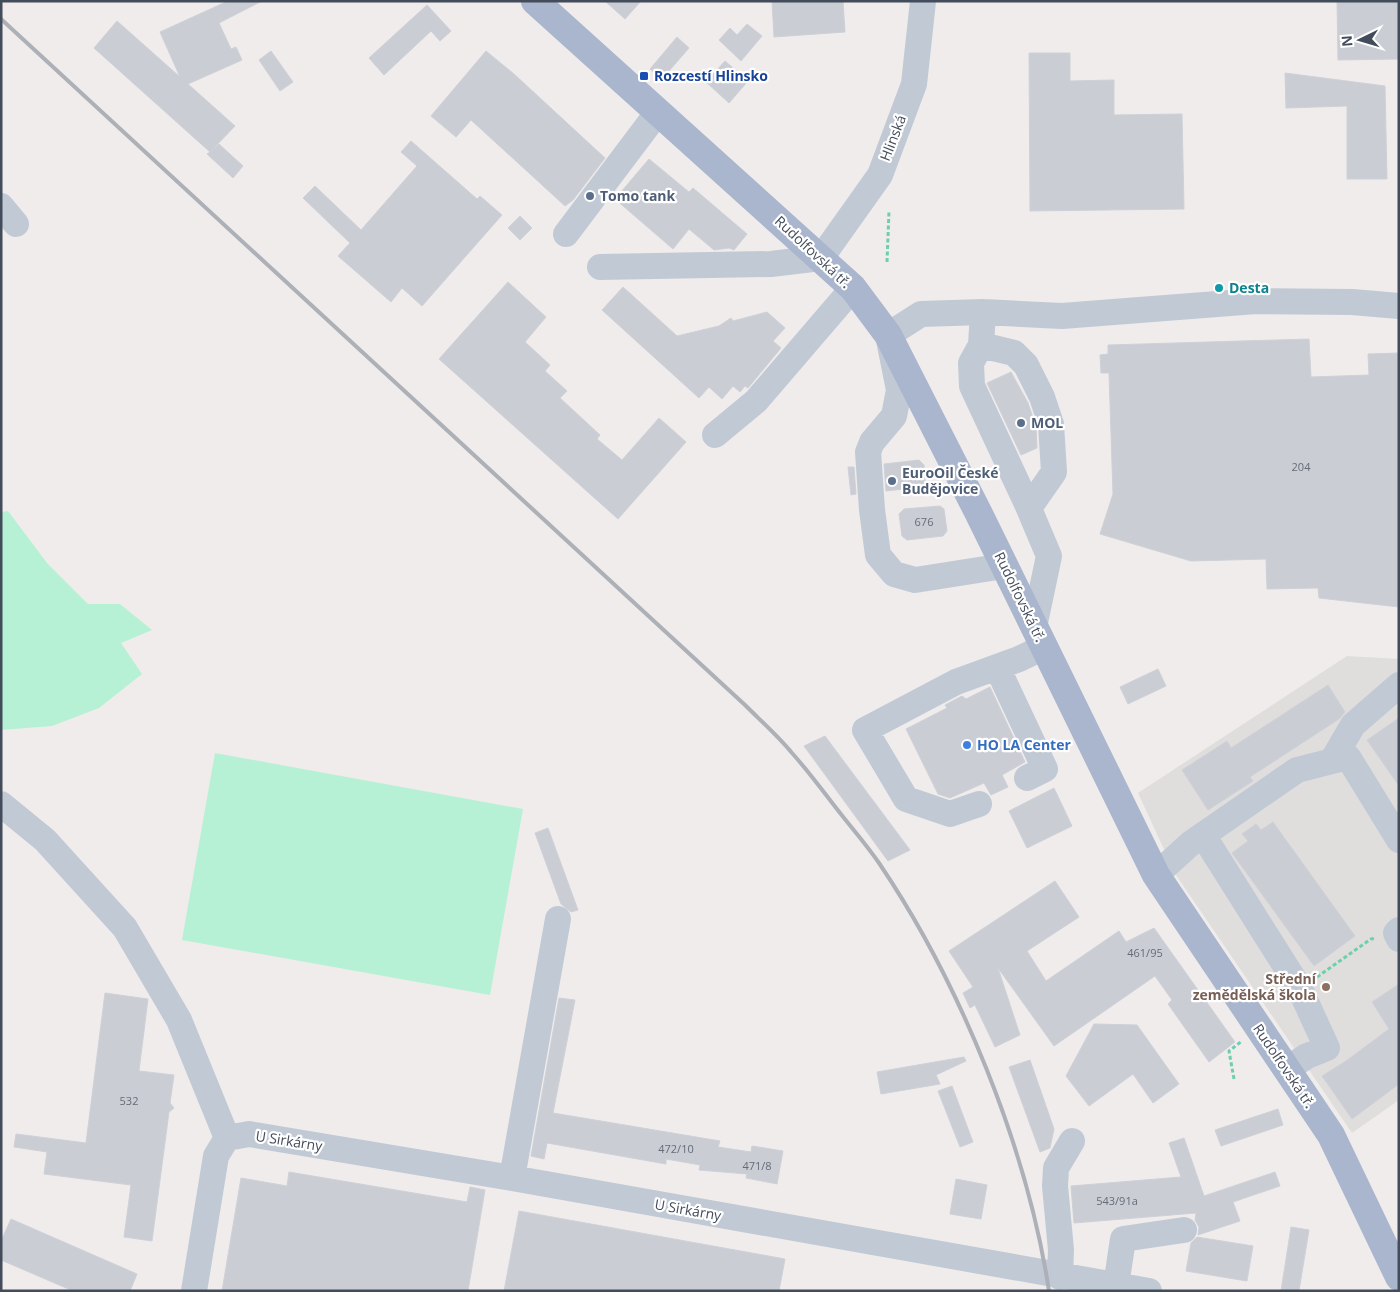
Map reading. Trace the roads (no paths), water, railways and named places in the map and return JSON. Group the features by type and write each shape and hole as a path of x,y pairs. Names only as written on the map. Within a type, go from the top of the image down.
{"main road":[{"name":"Rudolfovská tř.","path":"534,1 853,288 888,335 1156,876 1331,1135 1399,1276"}],"street":[{"name":"Hlinská","path":"821,258 880,175 914,84 923,1"},
{"path":"566,234 658,112"},
{"path":"600,267 771,264 821,258"},
{"path":"715,435 756,401 853,288"},
{"path":"1004,566 916,580 894,574 878,555 872,510 868,452 872,442 894,416 899,390 888,335 921,314 983,312 1062,316 1256,301 1352,302 1399,306"},
{"path":"978,804 950,814 906,798 865,730 956,682 997,667 1039,637 1048,556 1029,508 972,386 971,363 981,345 983,312"},
{"path":"981,345 1014,353 1026,365 1042,397 1051,424 1054,472 1029,508"},
{"path":"997,667 1046,769 1027,778"},
{"path":"1332,761 1354,725 1399,684"},
{"path":"1156,876 1203,835 1297,770 1348,757 1399,840"},
{"path":"1,804 45,840 125,928 179,1020 227,1138 216,1156 194,1291"},
{"path":"1203,835 1300,990 1327,1048 1308,1056 1287,1069"},
{"path":"512,1178 558,919"},
{"name":"U Sirkárny","path":"227,1138 249,1134 512,1178 1060,1276 1100,1286 1149,1291"},
{"path":"1060,1276 1061,1250 1055,1186 1056,1168 1072,1141"},
{"path":"1100,1286 1123,1239 1184,1230"}],"railway":[{"path":"1,19 745,705 806,769 879,863 909,910 937,960 963,1013 1007,1124 1025,1180 1039,1236 1049,1291"}],"place":[{"name":"Rozcestí Hlinsko","path":"644,76"},
{"name":"Tomo tank","path":"590,196"},
{"name":"Desta","path":"1219,288"},
{"name":"MOL","path":"1021,423"},
{"name":"EuroOil České Budějovice","path":"892,481"},
{"name":"HO LA Center","path":"967,745"},
{"name":"Střední zemědělská škola","path":"1326,987"}]}
